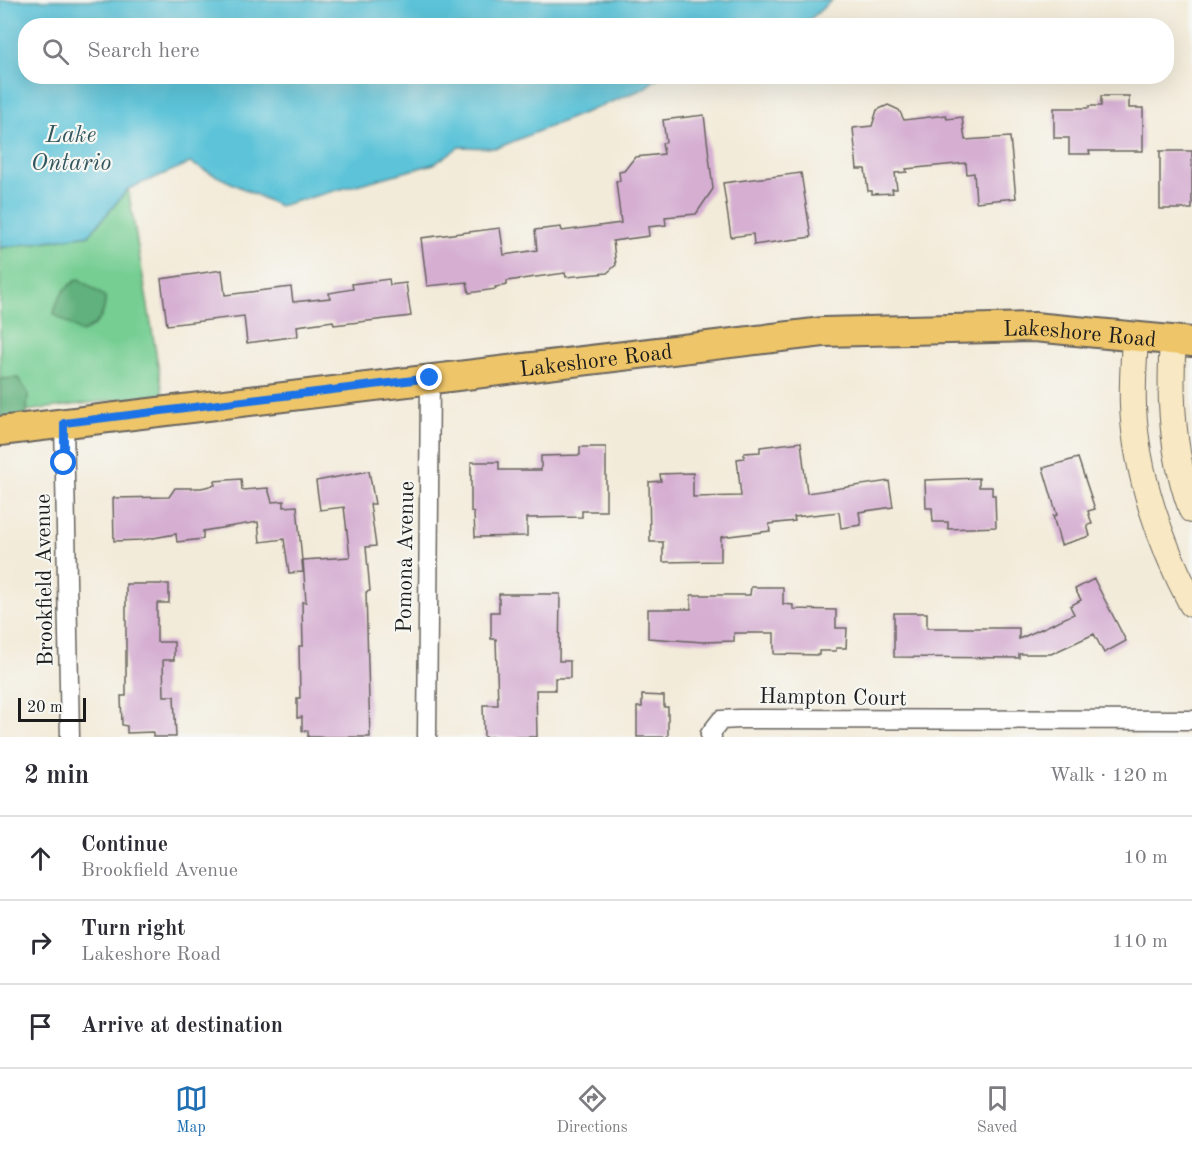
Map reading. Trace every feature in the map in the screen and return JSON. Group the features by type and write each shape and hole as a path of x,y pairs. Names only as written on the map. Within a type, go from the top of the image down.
{"main road":[{"name":"Lakeshore Road","path":"0,431 823,332 1034,327 1183,341"}],"street":[{"path":"1135,337 1133,406 1139,456 1155,516 1173,568 1192,604"},
{"path":"1155,516 1191,506 1175,439 1170,386 1183,341"},
{"name":"Pomona Avenue","path":"427,737 430,378"},
{"name":"Brookfield Avenue","path":"64,423 70,737"},
{"name":"Hampton Court","path":"712,737 710,734 721,720 995,729 1192,720"}],"green space":[{"path":"128,189 163,394 0,414 0,248 89,235"},
{"path":"79,279 105,297 104,309 99,319 92,327 81,332 54,314 62,293"},
{"path":"18,378 28,393 27,414 0,421 0,379"}],"water":[{"name":"Lake Ontario","path":"0,0 832,0 811,18 18,18 18,84 650,84 643,89 497,148 459,147 434,164 279,206 190,163 128,189 89,235 0,248"}],"building":[{"path":"1101,96 1129,96 1129,108 1143,108 1143,151 1089,151 1090,154 1069,154 1069,138 1054,138 1054,108 1101,106"},
{"path":"888,105 899,110 904,120 946,115 947,119 962,117 965,140 1010,137 1016,198 976,202 974,173 967,174 966,163 906,169 907,172 895,173 897,189 892,189 893,193 872,194 872,191 868,191 865,169 857,169 853,128 872,126 877,110"},
{"path":"704,115 713,189 696,214 665,217 666,225 648,227 649,236 613,241 616,265 607,273 566,277 565,273 507,281 507,285 495,287 496,289 469,293 467,282 427,286 421,238 500,228 504,255 537,250 535,230 561,227 562,231 621,223 616,181 620,181 619,172 624,171 635,157 664,154 662,143 666,142 663,120"},
{"path":"1160,151 1192,151 1192,209 1160,209"},
{"path":"801,173 811,237 754,245 753,234 731,237 723,183"},
{"path":"222,270 225,295 291,287 293,302 330,298 329,293 353,289 352,284 389,279 390,285 406,283 411,316 334,325 333,321 297,326 298,336 247,343 244,316 167,325 161,279"},
{"path":"801,442 807,493 889,481 893,507 859,512 861,525 841,528 839,512 794,517 795,521 769,524 770,531 721,537 721,561 663,562 663,542 650,542 649,482 661,481 660,474 693,473 693,497 741,496 737,459 744,458 744,453 760,452 760,447"},
{"path":"580,447 606,447 606,511 582,511 582,517 527,518 527,536 475,537 474,513 471,512 471,462 499,462 499,470 541,470 541,456 580,455"},
{"path":"1078,458 1095,509 1088,511 1092,524 1087,525 1090,536 1061,545 1053,516 1057,515 1043,468"},
{"path":"369,471 375,504 370,504 376,546 366,547 370,591 366,592 370,737 308,737 308,731 302,731 302,717 297,718 297,698 300,698 299,646 303,646 302,602 306,602 303,560 350,557 344,507 320,510 316,481"},
{"path":"979,478 979,487 992,487 992,495 995,495 996,527 948,529 948,522 933,522 932,508 926,508 925,480"},
{"path":"241,479 242,490 268,488 272,502 284,501 284,507 297,506 303,572 289,573 284,539 260,542 258,522 203,531 203,539 177,542 176,534 142,540 114,541 113,498 169,497 175,488 201,488 215,485 214,481"},
{"path":"1094,579 1126,641 1104,653 1094,634 1051,654 1019,654 1019,658 894,657 894,613 927,613 927,628 1019,628 1019,639 1074,614 1070,606 1081,600 1075,589"},
{"path":"126,584 169,584 169,603 157,603 157,642 174,642 174,660 163,660 164,696 174,696 176,737 153,737 153,732 127,733 127,726 122,725 121,696 126,696"},
{"path":"751,587 783,587 783,604 793,605 793,609 836,610 836,628 847,628 846,648 836,648 836,651 819,651 819,655 774,654 774,633 734,633 734,641 703,642 648,638 648,609 691,609 691,595 750,595"},
{"path":"499,594 560,594 559,661 570,661 570,678 555,678 555,690 536,690 537,737 484,737 483,705 498,705 496,639 491,639 491,612 499,612"},
{"path":"642,695 664,696 664,707 668,707 668,737 637,737 637,707 642,707"}],"route":[{"path":"64,463 64,423 171,412 430,378"}]}
